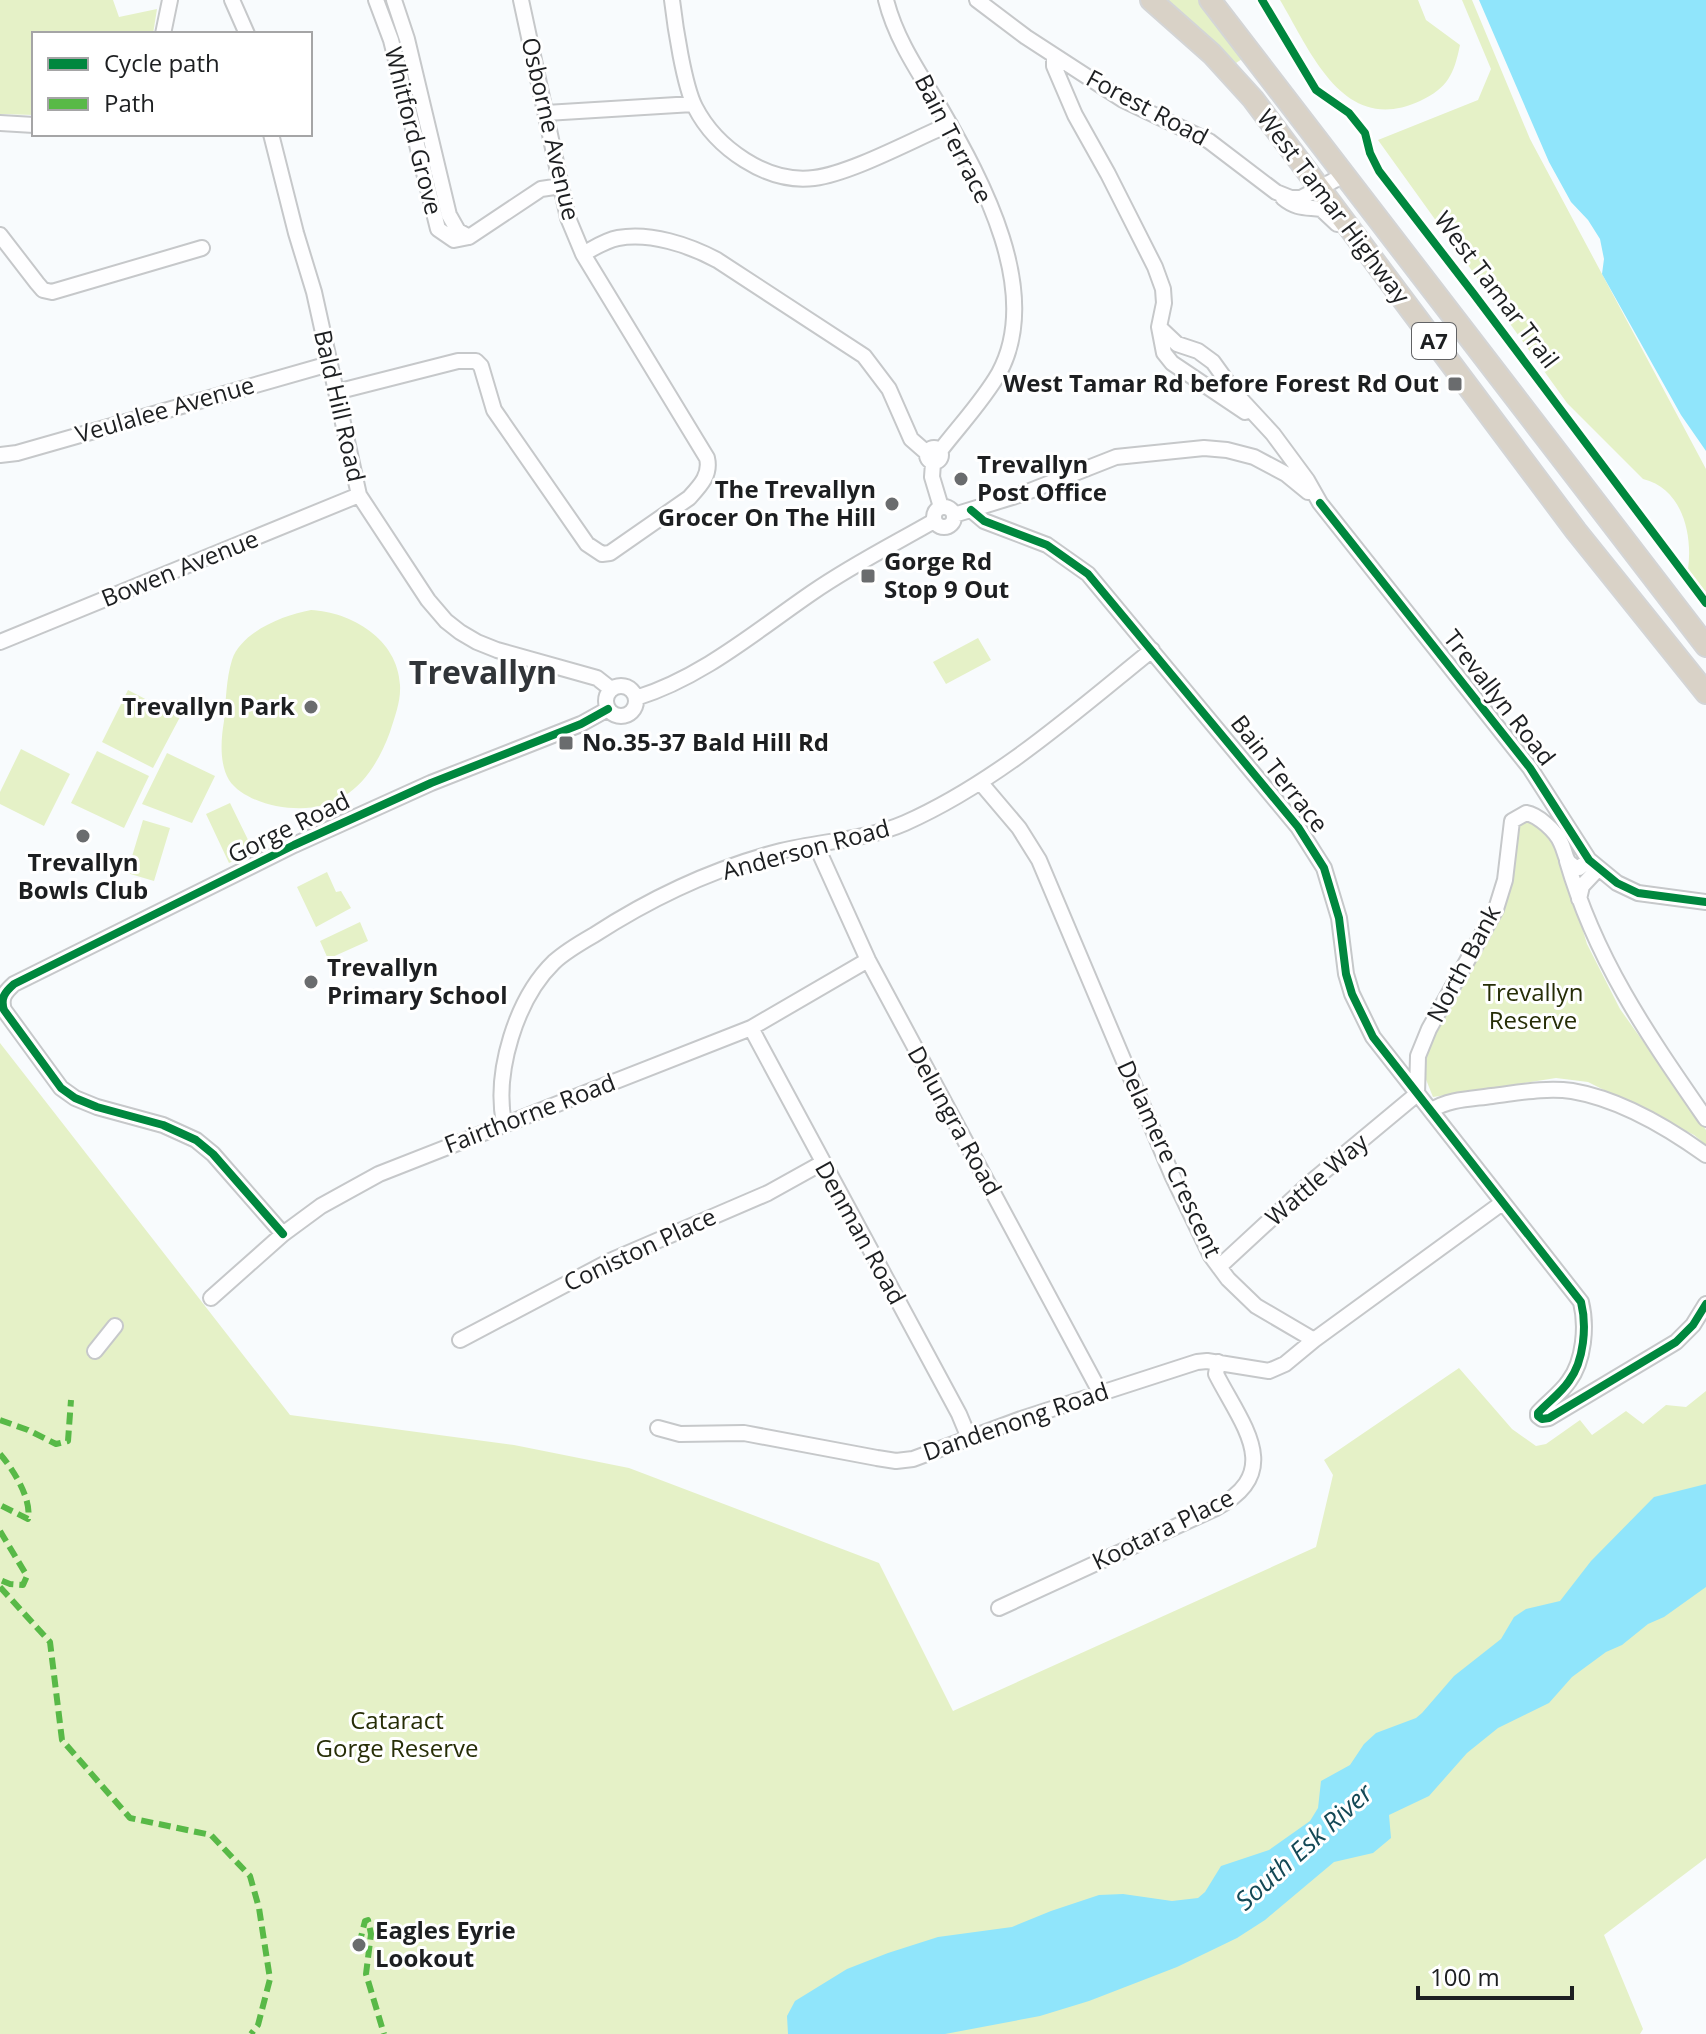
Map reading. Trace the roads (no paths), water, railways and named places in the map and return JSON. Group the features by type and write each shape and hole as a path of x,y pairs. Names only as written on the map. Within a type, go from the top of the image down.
{"highway":[{"name":"West Tamar Highway","path":"1151,0 1232,74 1576,531 1706,693"},
{"name":"West Tamar Highway","path":"1210,0 1706,646"}],"street":[{"path":"163,32 170,0"},
{"path":"232,0 246,32"},
{"name":"Whitford Grove","path":"376,0 391,40 438,229 454,240 469,237 541,189 561,186"},
{"name":"Whitford Grove","path":"394,0 407,39 449,215 458,231 469,237"},
{"name":"Osborne Avenue","path":"521,0 561,186 574,238 583,254 615,238 632,236 676,243 717,260 864,356 889,389 911,439 933,456"},
{"path":"672,0 693,104 711,131 767,172 813,178 840,171 950,124"},
{"name":"Bain Terrace","path":"886,0 901,43 976,173 1002,241 1013,277 1016,302 1012,337 1000,371 933,456"},
{"name":"Forest Road","path":"977,0 1054,56 1123,100 1209,141 1290,205 1302,209 1321,209 1376,275 1393,286"},
{"name":"Trevallyn Road","path":"1054,56 1054,66 1075,115 1159,278 1164,303 1159,327 1164,353 1172,363 1237,408 1257,418"},
{"path":"546,113 693,104"},
{"path":"0,123 32,125"},
{"name":"Bald Hill Road","path":"272,136 314,292 359,495 428,600 460,632 497,650 597,678 611,689"},
{"path":"1276,192 1301,198 1344,175"},
{"path":"0,235 43,290 52,292 202,248"},
{"path":"336,392 458,361 476,361 481,366 494,410 587,544 602,554 610,553 689,498 707,475 709,466 583,254"},
{"name":"Trevallyn Road","path":"1159,327 1177,344 1198,351 1213,362 1273,434 1320,503 1530,768 1593,864 1617,883 1638,893 1706,902"},
{"name":"Veulalee Avenue","path":"0,455 17,453 329,364"},
{"path":"636,698 668,688 693,674 833,578 934,521 936,511 971,510 1022,494 1116,457 1204,448 1239,453 1270,464 1296,481 1320,503"},
{"path":"933,456 932,477 948,511"},
{"name":"Bowen Avenue","path":"0,642 359,495"},
{"name":"Bain Terrace","path":"971,510 984,521 1029,536 1066,556 1088,574 1261,780 1313,847 1332,891 1352,994 1373,1037 1562,1280 1579,1297 1583,1308 1582,1343 1574,1372 1538,1416 1549,1418 1676,1342 1693,1325 1706,1304"},
{"name":"Anderson Road","path":"504,1123 501,1086 518,1017 525,999 555,961 618,920 702,878 756,858 885,832 935,807 994,774 1152,650"},
{"path":"619,685 629,687 636,698 635,708 627,715 617,715 608,709 606,696 611,689 619,685"},
{"name":"Gorge Road","path":"283,1234 213,1154 196,1140 163,1125 97,1107 61,1088 12,1022 2,1004 6,991 14,984 294,845 431,783 581,724 608,709"},
{"name":"Delamere Crescent","path":"980,782 1018,826 1039,860 1172,1175 1219,1267 1256,1306 1314,1340"},
{"name":"North Bank","path":"1417,1094 1418,1056 1451,986 1496,909 1505,880 1512,821 1526,813 1534,814 1559,837 1576,892 1625,999 1706,1119"},
{"name":"Delungra Road","path":"816,845 868,960 1100,1392"},
{"path":"1567,861 1579,868 1593,864"},
{"path":"1576,892 1593,864"},
{"name":"Fairthorne Road","path":"211,1298 283,1234 321,1206 379,1174 751,1028 868,960"},
{"name":"Denman Road","path":"751,1028 969,1438"},
{"path":"1390,1062 1407,1061 1418,1056"},
{"path":"1432,1110 1450,1101 1545,1090 1571,1091 1596,1097 1638,1114 1677,1134 1706,1155"},
{"name":"Wattle Way","path":"1219,1267 1310,1183 1417,1094"},
{"name":"Coniston Place","path":"460,1340 610,1261 768,1193 822,1163"},
{"path":"1314,1340 1502,1203"},
{"path":"95,1351 115,1326"},
{"name":"Dandenong Road","path":"658,1428 680,1434 744,1433 896,1461 913,1459 1100,1392 1197,1362 1218,1362 1269,1371 1285,1364 1314,1340"},
{"name":"Kootara Place","path":"999,1608 1216,1508 1236,1498 1245,1488 1255,1460 1253,1446 1216,1374 1218,1362"}],"water":[{"path":"1479,0 1706,0 1706,451 1681,415 1602,274 1604,259 1600,239 1571,202 1549,162"},
{"name":"South Esk River","path":"1706,1484 1706,1587 1572,1677 1549,1703 1498,1728 1467,1753 1429,1796 1389,1815 1391,1838 1373,1853 1334,1862 1265,1920 1237,1938 1177,1967 1040,2016 945,2034 788,2034 787,2016 795,2001 847,1969 888,1953 938,1937 1012,1927 1099,1895 1123,1894 1172,1901 1198,1898 1221,1866 1269,1850 1310,1821 1318,1808 1321,1781 1350,1765 1376,1733 1422,1713 1454,1676 1501,1639 1514,1617 1526,1609 1560,1601 1591,1561 1654,1497"}],"place":[{"name":"West Tamar Rd before Forest Rd Out","path":"1455,384"},
{"name":"Trevallyn Post Office","path":"961,479"},
{"name":"The Trevallyn Grocer On The Hill","path":"892,504"},
{"name":"Gorge Rd Stop 9 Out","path":"868,576"},
{"name":"Trevallyn Park","path":"311,707"},
{"name":"No.35-37 Bald Hill Rd","path":"566,743"},
{"name":"Trevallyn Bowls Club","path":"83,836"},
{"name":"Trevallyn Primary School","path":"311,982"},
{"name":"Eagles Eyrie Lookout","path":"359,1945"}],"district":[{"name":"Trevallyn","path":"483,673"}],"park label":[{"name":"Trevallyn Reserve","path":"1533,1007"},
{"name":"Cataract Gorge Reserve","path":"397,1735"}]}
